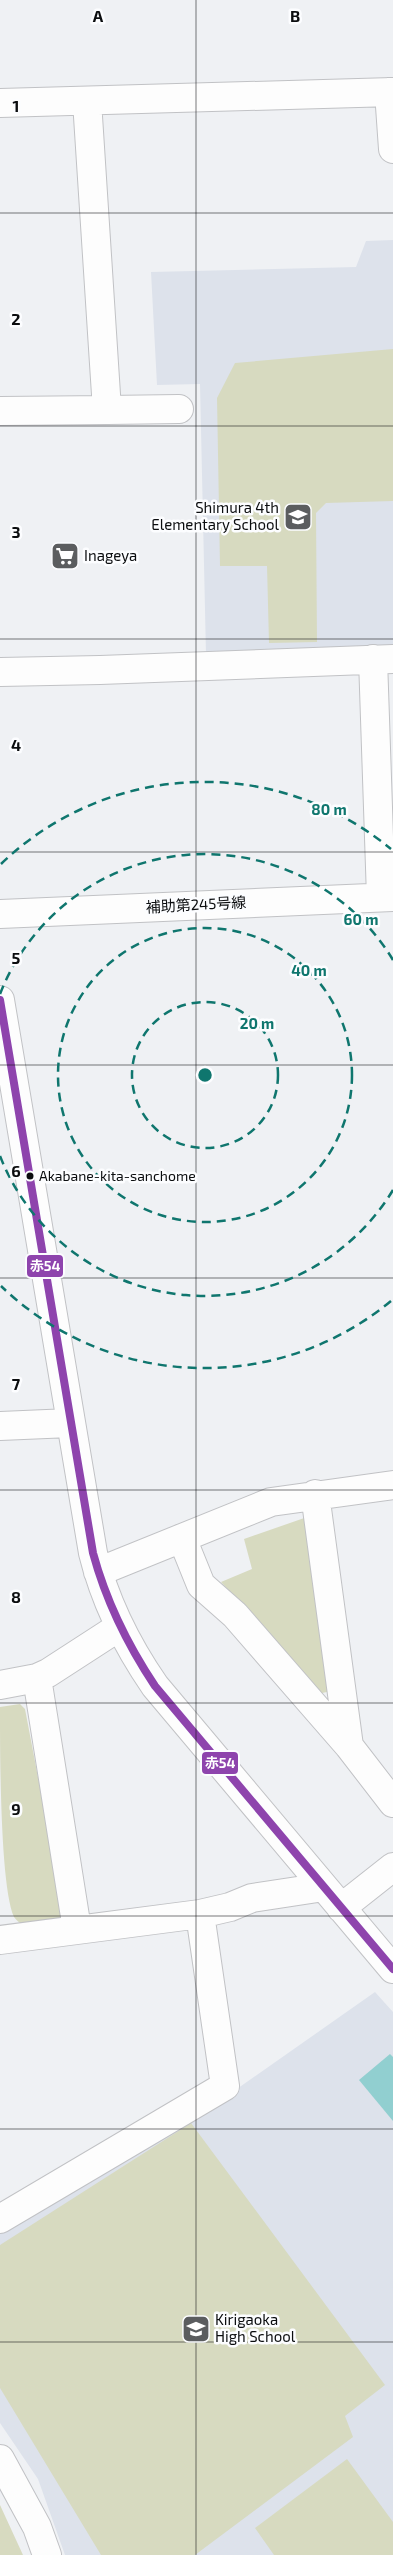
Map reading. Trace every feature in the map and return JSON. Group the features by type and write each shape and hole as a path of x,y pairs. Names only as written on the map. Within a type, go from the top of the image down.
{"street":[{"path":"0,103 391,92 393,149"},
{"path":"87,101 107,410"},
{"path":"0,411 179,409"},
{"path":"0,672 383,659 387,897"},
{"name":"補助第245号線","path":"0,914 387,897"},
{"path":"0,1000 2,1031 70,1423 98,1572 119,1628 155,1686 393,1969"},
{"path":"0,1426 70,1423"},
{"path":"98,1572 271,1502 393,1484"},
{"path":"315,1494 349,1746"},
{"path":"182,1538 201,1585 235,1615 349,1746 393,1803"},
{"path":"0,1685 37,1678 48,1673 119,1628"},
{"path":"37,1678 77,1929"},
{"path":"342,1908 393,1867"},
{"path":"0,1940 200,1914 252,1898 324,1887"},
{"path":"0,2219 225,2086 200,1914"},
{"path":"0,2459 37,2527 46,2555"}],"shaded area":[{"name":"Shimura 4th Elementary School","path":"393,240 393,649 206,654 200,384 157,385 151,272 356,267 366,241"},
{"name":"Kirigaoka High School","path":"375,1992 393,2012 393,2555 65,2555 38,2479 0,2423 0,2234 190,2122"}],"green space":[{"path":"393,349 393,501 326,503 316,513 317,642 269,643 267,566 220,566 217,398 235,363"},
{"path":"310,1516 332,1691 322,1693 221,1582 252,1569 244,1539"},
{"path":"20,1704 25,1709 64,1914 57,1923 23,1925 14,1917 9,1901 3,1849 0,1707"},
{"name":"Kirigaoka High School","path":"191,2123 385,2385 345,2416 353,2437 195,2555 101,2555 0,2388 0,2245"},
{"path":"347,2459 393,2522 393,2555 274,2555 255,2528"},
{"path":"0,2505 23,2555 0,2555"}],"water":[{"path":"390,2054 393,2057 393,2121 359,2080"}],"transit line":[{"name":"赤54","path":"0,1000 93,1553 104,1588 118,1622 155,1686 393,1969"}],"place":[{"name":"Shimura 4th Elementary School","path":"298,517"},
{"name":"Inageya","path":"65,556"},
{"name":"Akabane-kita-sanchome","path":"30,1176"},
{"name":"Kirigaoka High School","path":"196,2329"}]}
